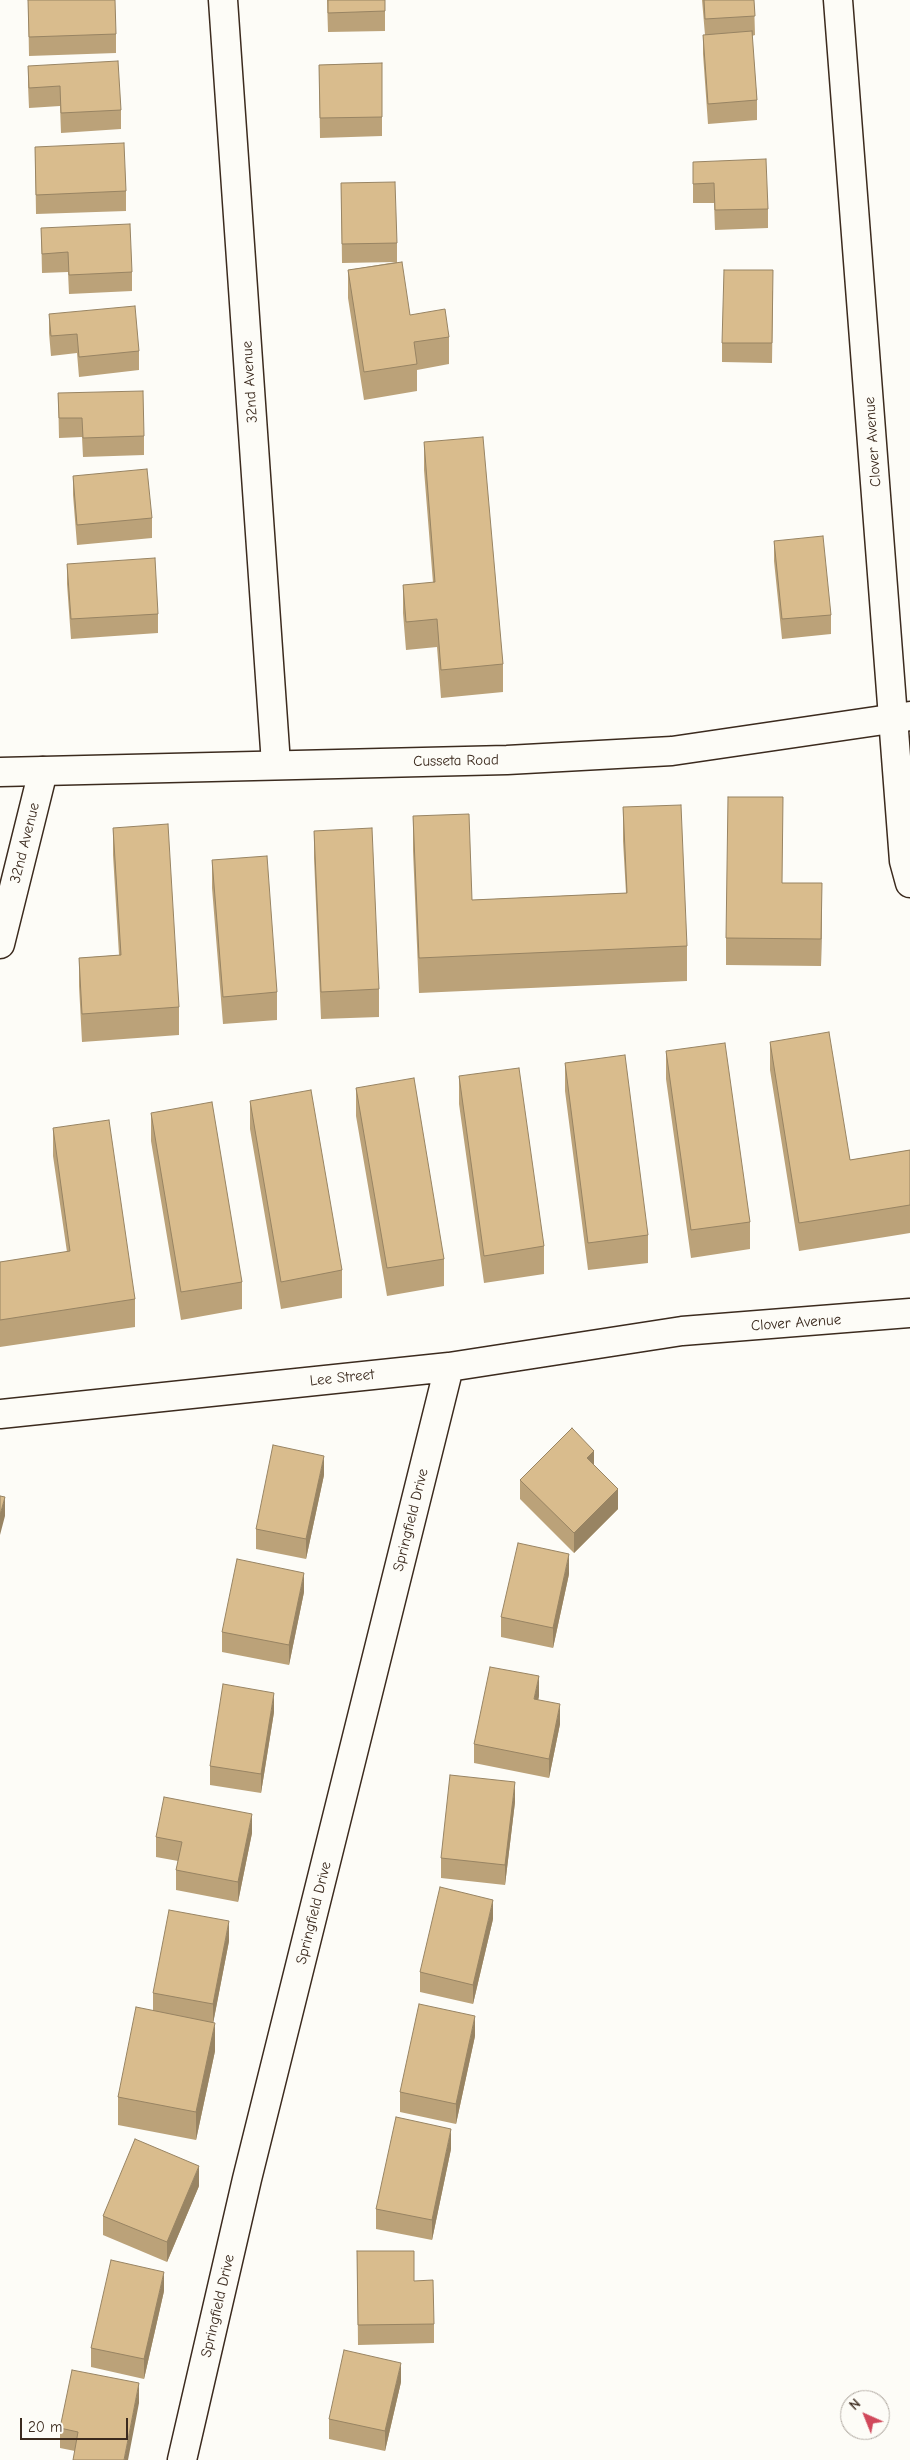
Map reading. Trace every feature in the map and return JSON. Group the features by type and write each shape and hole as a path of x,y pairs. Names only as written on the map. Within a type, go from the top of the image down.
{"street":[{"name":"32nd Avenue","path":"224,0 276,764"},
{"name":"Clover Avenue","path":"838,0 902,717 904,861 910,883"},
{"name":"Cusseta Road","path":"0,772 507,760 672,751 902,717"},
{"name":"32nd Avenue","path":"0,944 44,772"},
{"name":"Clover Avenue","path":"682,1331 910,1313"},
{"name":"Lee Street","path":"0,1414 450,1366 682,1331"},
{"name":"Springfield Drive","path":"182,2460 248,2179 450,1366"}],"building":[{"path":"28,0 115,0 116,34 29,37"},
{"path":"328,0 385,0 385,11 328,13"},
{"path":"704,0 754,0 755,16 705,19"},
{"path":"752,31 757,100 708,104 703,35"},
{"path":"118,61 121,110 61,113 60,86 29,88 28,66"},
{"path":"382,63 382,117 320,118 319,65"},
{"path":"124,143 126,191 36,195 35,147"},
{"path":"766,159 768,209 715,210 714,183 693,184 693,162"},
{"path":"395,182 397,243 342,244 341,183"},
{"path":"130,224 132,272 69,275 68,252 42,254 41,228"},
{"path":"402,262 410,315 445,309 449,337 414,342 417,364 364,372 348,270"},
{"path":"724,270 773,270 772,343 722,343"},
{"path":"135,306 139,351 79,357 77,334 51,336 49,314"},
{"path":"143,391 144,436 83,438 82,418 59,418 58,393"},
{"path":"483,437 503,664 441,670 437,619 406,622 403,585 435,582 424,442"},
{"path":"147,469 152,518 77,525 73,476"},
{"path":"823,536 831,615 782,619 774,541"},
{"path":"155,558 158,614 71,619 67,564"},
{"path":"728,797 783,797 782,883 822,883 821,939 726,938"},
{"path":"681,805 687,946 419,958 413,816 469,814 472,900 627,893 623,807"},
{"path":"168,824 179,1007 82,1014 79,958 121,955 113,828"},
{"path":"372,828 379,989 321,992 314,831"},
{"path":"267,856 277,992 223,997 212,860"},
{"path":"829,1032 850,1160 910,1150 910,1205 799,1223 770,1042"},
{"path":"725,1043 750,1222 691,1230 666,1051"},
{"path":"625,1055 648,1235 588,1243 565,1063"},
{"path":"519,1068 544,1246 484,1256 459,1076"},
{"path":"414,1078 444,1259 387,1268 356,1088"},
{"path":"311,1090 342,1270 281,1282 250,1101"},
{"path":"212,1102 242,1282 181,1292 151,1113"},
{"path":"109,1120 135,1299 0,1320 0,1262 70,1251 53,1128"},
{"path":"572,1428 594,1451 587,1458 618,1489 574,1533 520,1480"},
{"path":"273,1445 324,1456 306,1539 256,1529"},
{"path":"0,1496 5,1497 0,1515"},
{"path":"518,1543 569,1554 553,1628 501,1617"},
{"path":"237,1559 304,1573 289,1645 222,1632"},
{"path":"490,1667 539,1676 534,1699 560,1704 549,1759 474,1744"},
{"path":"223,1684 274,1693 261,1774 210,1766"},
{"path":"450,1775 515,1782 505,1865 441,1858"},
{"path":"164,1797 252,1814 238,1882 176,1870 182,1842 156,1837"},
{"path":"440,1887 493,1900 473,1985 420,1972"},
{"path":"169,1910 229,1921 213,2004 153,1993"},
{"path":"419,2004 475,2016 456,2104 400,2092"},
{"path":"136,2007 215,2023 196,2112 118,2097"},
{"path":"396,2117 451,2129 432,2220 376,2209"},
{"path":"135,2139 199,2166 167,2242 103,2216"},
{"path":"357,2251 414,2251 414,2281 433,2280 434,2324 358,2325"},
{"path":"111,2260 164,2272 144,2359 91,2348"},
{"path":"344,2350 401,2363 385,2431 329,2419"},
{"path":"72,2370 139,2383 124,2460 73,2460 78,2432 60,2428"}]}
